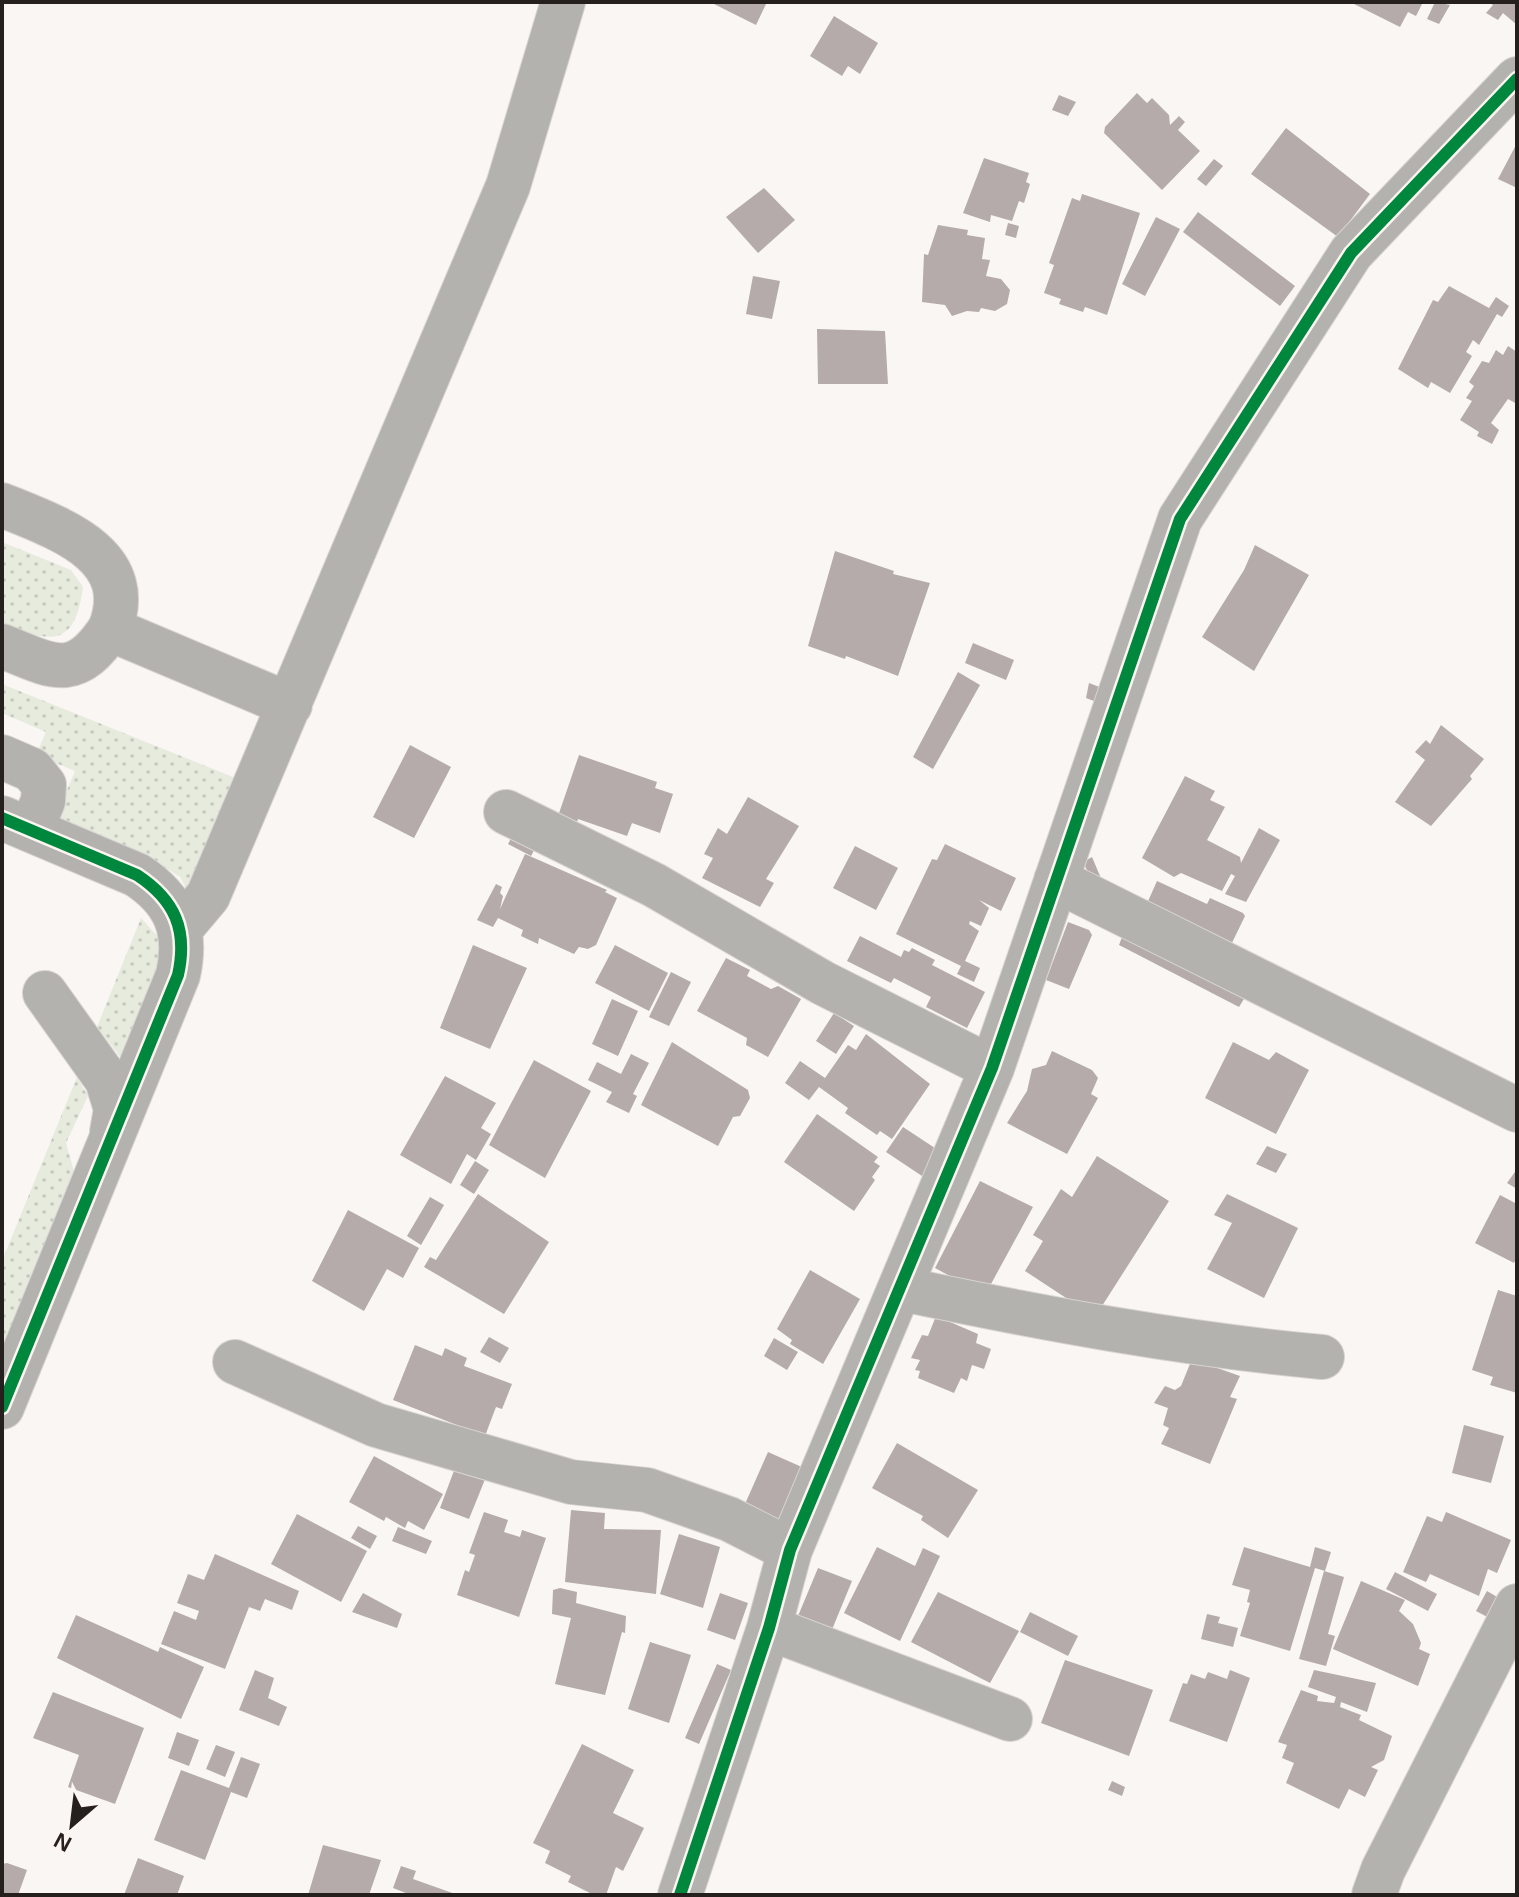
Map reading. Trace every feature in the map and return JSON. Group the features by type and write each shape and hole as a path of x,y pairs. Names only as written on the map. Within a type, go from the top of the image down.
{"street":[{"path":"181,928 208,896 508,186 563,2"},
{"path":"680,1895 769,1628 790,1550 902,1289 992,1068 1180,519 1351,253 1517,79"},
{"path":"2,505 59,528 91,549 116,580 118,607 110,629 94,652 74,666 42,663 2,646"},
{"path":"110,629 290,705"},
{"path":"2,757 32,770 44,785 43,801 16,824 147,882 172,906 181,928 183,951 178,975 2,1407"},
{"path":"506,812 654,885 823,983 992,1068"},
{"path":"1056,880 1517,1110"},
{"path":"45,993 111,1087 116,1109 111,1138"},
{"path":"902,1289 1001,1310 1211,1344 1322,1357"},
{"path":"235,1362 376,1425 571,1482 647,1490 729,1519 790,1550"},
{"path":"1374,1895 1383,1870 1517,1606"},
{"path":"769,1628 1010,1719"}],"shaded area":[{"path":"2,542 71,570 83,587 74,622 67,631 47,637 2,623"},
{"path":"2,684 243,781 191,898 180,877 155,861 56,816 75,771 36,755 46,732 2,713"},
{"path":"141,918 162,941 162,956 121,1058 97,1027"},
{"path":"77,1077 88,1096 66,1143 77,1182 2,1359 2,1261"}],"building":[{"path":"710,2 767,2 756,25"},
{"path":"1350,2 1423,2 1416,16 1408,12 1400,27"},
{"path":"1435,2 1450,5 1439,24 1427,19"},
{"path":"1488,2 1517,2 1517,25 1503,13 1498,20 1486,13 1493,5"},
{"path":"834,16 878,43 860,74 848,66 842,76 810,56"},
{"path":"1137,93 1147,103 1152,98 1169,115 1170,125 1179,116 1185,122 1178,130 1200,151 1162,190 1104,133 1105,127"},
{"path":"1059,95 1076,102 1068,116 1052,110"},
{"path":"1286,128 1370,194 1338,237 1251,174"},
{"path":"1517,143 1517,188 1498,179"},
{"path":"984,158 1029,173 1026,182 1030,184 1024,203 1019,201 1012,221 991,215 990,222 963,213"},
{"path":"1214,159 1223,166 1206,186 1197,179"},
{"path":"764,188 795,220 758,253 726,217"},
{"path":"1082,194 1140,213 1107,315 1085,307 1083,312 1059,304 1061,299 1044,293 1054,265 1049,263 1072,198 1080,201"},
{"path":"1198,212 1295,286 1280,306 1183,232"},
{"path":"1156,217 1180,229 1145,296 1122,284"},
{"path":"1008,223 1019,226 1016,238 1005,235"},
{"path":"938,225 968,230 967,235 985,238 982,259 990,260 986,276 1001,279 1010,290 1007,304 995,311 981,308 979,312 967,311 952,316 945,305 922,302 924,254 928,255"},
{"path":"753,276 780,281 772,319 746,314"},
{"path":"1449,286 1489,308 1496,297 1509,306 1502,317 1497,314 1479,345 1473,340 1466,352 1472,356 1450,393 1431,382 1428,388 1398,369 1433,300 1438,302"},
{"path":"817,329 885,331 888,384 818,384"},
{"path":"1508,346 1517,352 1517,404 1508,399 1491,423 1499,430 1492,444 1477,436 1479,432 1460,420 1472,401 1466,398 1474,386 1469,382 1482,361 1489,363 1496,350 1503,355"},
{"path":"1255,545 1309,575 1254,671 1202,637 1244,570"},
{"path":"835,551 894,571 893,574 930,583 898,676 846,656 845,659 808,646"},
{"path":"973,643 1014,660 1006,680 965,663"},
{"path":"958,672 980,685 933,769 913,757"},
{"path":"1089,683 1107,690 1102,704 1086,698"},
{"path":"1441,725 1484,759 1470,776 1472,779 1431,826 1395,802 1425,760 1415,752 1426,740 1430,744"},
{"path":"410,745 451,767 414,838 373,817"},
{"path":"579,755 657,782 655,788 673,794 660,833 632,823 627,836 578,819 576,826 557,819"},
{"path":"1185,776 1215,791 1210,800 1225,807 1207,840 1240,857 1241,863 1259,828 1280,840 1246,902 1225,894 1235,876 1231,874 1222,891 1181,873 1174,877 1142,858"},
{"path":"748,797 799,826 766,879 774,883 760,907 702,878 713,858 704,854 718,828 727,834"},
{"path":"517,827 540,839 531,856 508,844"},
{"path":"945,844 1016,878 1001,911 979,900 989,908 981,926 970,921 969,924 979,931 965,961 980,968 974,982 957,974 961,966 896,934 932,859 937,860"},
{"path":"855,846 898,868 876,910 833,888"},
{"path":"525,854 607,890 605,892 617,898 596,945 588,949 579,947 574,954 539,938 538,944 521,936 523,930 498,918 493,927 477,920 496,884 502,887 500,909"},
{"path":"1092,857 1103,883 1094,885 1083,862"},
{"path":"1157,881 1207,904 1210,898 1243,913 1245,916 1229,949 1145,908"},
{"path":"1068,922 1089,930 1092,935 1069,989 1046,980"},
{"path":"1127,924 1252,986 1239,1007 1119,945"},
{"path":"860,936 901,957 904,950 909,952 912,948 935,960 932,965 985,992 967,1028 926,1007 931,997 894,978 891,983 847,961"},
{"path":"473,945 527,968 490,1049 440,1028"},
{"path":"615,945 668,973 649,1011 595,983"},
{"path":"726,958 750,970 747,976 771,989 778,986 801,999 768,1057 746,1045 747,1038 697,1011"},
{"path":"671,972 691,982 669,1026 649,1017"},
{"path":"612,999 638,1011 618,1056 592,1044"},
{"path":"834,1013 854,1026 836,1054 816,1041"},
{"path":"866,1034 930,1084 892,1139 880,1131 877,1135 845,1113 848,1108 819,1087 809,1100 785,1083 800,1061 825,1078 848,1045 856,1050"},
{"path":"672,1042 748,1090 750,1098 740,1116 733,1117 718,1146 641,1105"},
{"path":"1233,1042 1269,1060 1276,1052 1309,1070 1276,1134 1205,1098"},
{"path":"1052,1051 1092,1070 1098,1078 1091,1094 1098,1098 1067,1154 1007,1123 1027,1091 1032,1069 1046,1065"},
{"path":"631,1054 649,1063 633,1094 637,1096 629,1113 606,1102 612,1092 588,1080 597,1062 621,1074"},
{"path":"534,1060 591,1091 545,1178 489,1145"},
{"path":"445,1076 496,1103 481,1128 491,1134 476,1160 467,1154 451,1184 400,1155"},
{"path":"817,1114 878,1157 874,1162 880,1166 872,1177 875,1180 854,1211 784,1162"},
{"path":"903,1127 947,1156 931,1182 886,1152"},
{"path":"1267,1146 1287,1154 1276,1173 1256,1164"},
{"path":"1097,1156 1169,1201 1095,1317 1025,1271 1043,1241 1033,1235 1061,1189 1072,1197"},
{"path":"475,1161 489,1170 474,1194 460,1185"},
{"path":"1517,1169 1517,1189 1507,1183"},
{"path":"980,1181 1033,1207 985,1295 935,1268"},
{"path":"478,1194 549,1242 504,1314 424,1267 430,1257 436,1260"},
{"path":"1227,1194 1298,1228 1264,1298 1207,1269 1232,1223 1214,1215"},
{"path":"1500,1195 1517,1204 1517,1256 1514,1263 1475,1243"},
{"path":"430,1197 444,1205 421,1245 407,1236"},
{"path":"348,1210 419,1248 403,1278 387,1269 364,1311 312,1281"},
{"path":"810,1270 860,1299 823,1364 790,1344 792,1340 777,1329"},
{"path":"1498,1290 1517,1296 1517,1393 1490,1385 1493,1377 1472,1370"},
{"path":"936,1316 978,1334 976,1343 991,1349 984,1369 972,1365 967,1381 961,1378 954,1393 918,1378 920,1371 915,1370 920,1360 911,1358 922,1335 928,1336"},
{"path":"489,1337 509,1348 500,1363 480,1352"},
{"path":"774,1338 798,1352 787,1370 764,1356"},
{"path":"415,1345 442,1356 445,1348 467,1358 464,1366 512,1384 502,1409 496,1407 485,1436 393,1400"},
{"path":"1192,1359 1240,1376 1230,1397 1237,1399 1210,1464 1161,1444 1169,1428 1163,1425 1168,1408 1154,1403 1165,1386 1175,1390 1181,1386"},
{"path":"1464,1425 1504,1436 1491,1483 1452,1473"},
{"path":"897,1443 978,1490 948,1538 921,1520 923,1516 872,1488"},
{"path":"768,1452 813,1472 790,1545 745,1504"},
{"path":"374,1456 443,1494 424,1530 408,1521 405,1528 386,1517 384,1521 349,1502"},
{"path":"458,1460 488,1472 469,1519 440,1508"},
{"path":"571,1510 605,1513 604,1529 661,1530 656,1594 565,1582"},
{"path":"484,1512 508,1520 504,1532 520,1537 522,1530 546,1538 519,1617 457,1595 465,1570 469,1572 475,1555 469,1553"},
{"path":"1446,1512 1511,1540 1497,1573 1488,1569 1479,1596 1430,1574 1426,1582 1403,1572 1427,1516 1442,1522"},
{"path":"297,1514 367,1551 341,1602 271,1564"},
{"path":"358,1526 377,1536 370,1549 351,1538"},
{"path":"398,1527 432,1541 426,1554 392,1541"},
{"path":"679,1534 720,1547 703,1608 660,1594"},
{"path":"877,1547 915,1566 923,1548 940,1556 900,1641 844,1613"},
{"path":"1244,1547 1310,1567 1315,1547 1331,1552 1325,1571 1315,1568 1290,1651 1240,1636 1250,1603 1247,1602 1250,1590 1232,1585"},
{"path":"215,1554 299,1591 292,1610 265,1599 260,1611 249,1607 225,1669 161,1644 174,1611 196,1620 199,1611 177,1603 188,1574 204,1580"},
{"path":"818,1568 852,1581 831,1632 798,1616"},
{"path":"1324,1571 1344,1577 1328,1634 1335,1636 1326,1666 1299,1659"},
{"path":"1395,1572 1437,1594 1428,1611 1386,1589"},
{"path":"1361,1581 1405,1600 1399,1611 1413,1624 1421,1643 1419,1649 1430,1654 1418,1686 1333,1649"},
{"path":"560,1588 577,1592 576,1603 626,1616 625,1633 622,1632 605,1695 555,1684 571,1618 552,1614 553,1590"},
{"path":"1487,1591 1504,1601 1493,1620 1476,1611"},
{"path":"938,1592 1019,1631 990,1683 911,1642"},
{"path":"363,1593 402,1614 397,1628 352,1612"},
{"path":"720,1593 748,1603 735,1640 707,1630"},
{"path":"1030,1612 1078,1636 1068,1656 1020,1632"},
{"path":"1207,1614 1220,1617 1218,1623 1238,1628 1233,1647 1201,1639"},
{"path":"76,1615 158,1652 160,1647 204,1667 181,1719 57,1658"},
{"path":"650,1642 691,1655 669,1723 628,1709"},
{"path":"1065,1660 1153,1690 1129,1756 1041,1723"},
{"path":"717,1664 731,1670 699,1744 685,1738"},
{"path":"255,1670 274,1678 268,1698 287,1707 279,1726 239,1710"},
{"path":"1230,1670 1250,1678 1227,1742 1169,1721 1183,1683 1187,1684 1191,1674 1205,1679 1208,1672 1227,1679"},
{"path":"1314,1670 1376,1683 1367,1712 1341,1702 1340,1707 1361,1715 1359,1720 1392,1736 1384,1760 1371,1767 1378,1770 1365,1797 1349,1789 1339,1809 1286,1783 1294,1763 1282,1758 1287,1745 1278,1742 1301,1690 1318,1696 1317,1701 1334,1703 1336,1697 1308,1687"},
{"path":"53,1692 144,1728 115,1804 68,1787 79,1755 33,1738"},
{"path":"177,1732 199,1740 189,1766 168,1758"},
{"path":"582,1744 634,1770 613,1813 644,1828 623,1871 616,1867 606,1895 594,1895 568,1882 571,1876 545,1863 550,1851 533,1843"},
{"path":"216,1745 235,1752 225,1777 206,1769"},
{"path":"241,1757 260,1764 247,1798 231,1792 205,1860 154,1840 181,1770 229,1788"},
{"path":"1112,1781 1125,1787 1122,1796 1108,1790"},
{"path":"323,1845 381,1860 369,1895 308,1895"},
{"path":"138,1858 184,1876 177,1895 124,1895"},
{"path":"2,1864 27,1870 18,1895 2,1895"},
{"path":"401,1866 416,1871 413,1879 458,1895 411,1895 393,1888"}],"cycle path":[{"path":"680,1895 769,1628 790,1550 992,1068 1180,519 1351,253 1517,79"},
{"path":"2,818 137,875 169,906 176,918 181,944 178,975 2,1407"}]}
